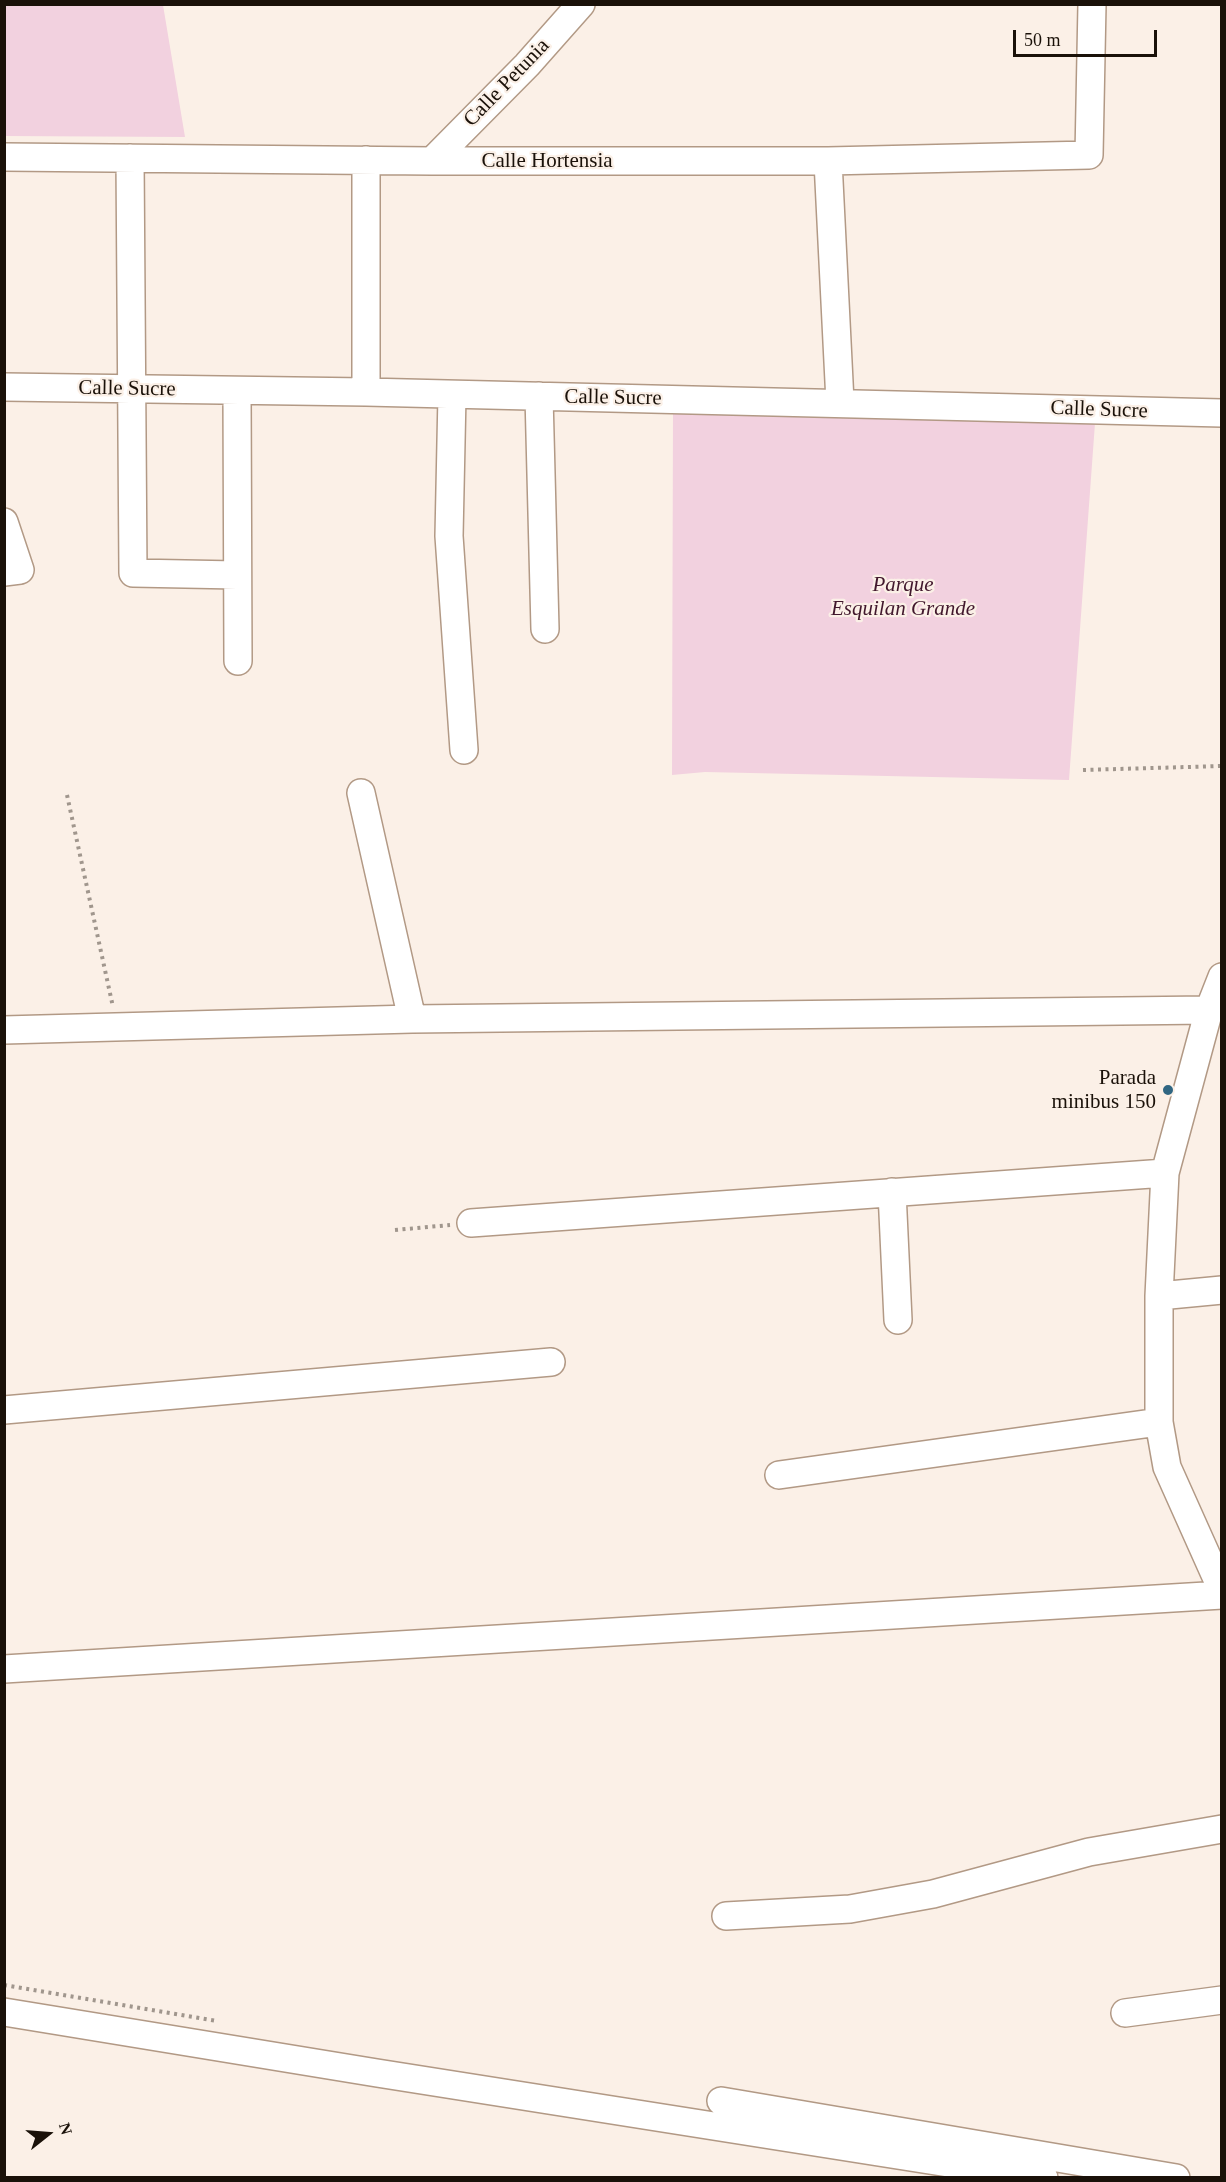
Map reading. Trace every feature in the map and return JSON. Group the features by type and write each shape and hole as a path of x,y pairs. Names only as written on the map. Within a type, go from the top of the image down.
{"street":[{"name":"Calle Petunia","path":"432,161 527,65 581,4"},
{"name":"Calle Hortensia","path":"4,157 432,161 828,161 1089,155 1092,4"},
{"path":"130,158 133,573 237,575"},
{"path":"366,160 366,392"},
{"path":"828,161 840,402"},
{"name":"Calle Sucre","path":"4,387 840,402 1221,413"},
{"path":"237,391 238,661"},
{"path":"452,394 449,536 464,750"},
{"path":"539,396 545,629"},
{"path":"4,522 12,571"},
{"path":"361,793 412,1018"},
{"path":"4,1669 1221,1593 1167,1467 1159,1422 1158,1296 1165,1173 1209,1010 1221,977"},
{"path":"4,1030 412,1018 1209,1010"},
{"path":"471,1223 1165,1173"},
{"path":"892,1192 898,1320"},
{"path":"1158,1296 1221,1290"},
{"path":"4,1410 551,1362"},
{"path":"779,1475 1159,1422"},
{"path":"726,1916 860,1907 933,1894 1089,1852 1221,1829"},
{"path":"1125,2013 1221,2000"},
{"path":"4,2012 1044,2178"},
{"path":"721,2101 1176,2178"}],"path":[{"path":"1083,770 1221,766"},
{"path":"68,795 117,1028"},
{"path":"395,1230 471,1223"},
{"path":"4,1984 228,2023"}],"green space":[{"path":"5,4 163,5 185,137 5,136"},
{"name":"Parque Esquilan Grande","path":"673,413 1095,423 1069,780 705,772 672,775"}],"place":[{"name":"Parada minibus 150","path":"1168,1090"}]}
